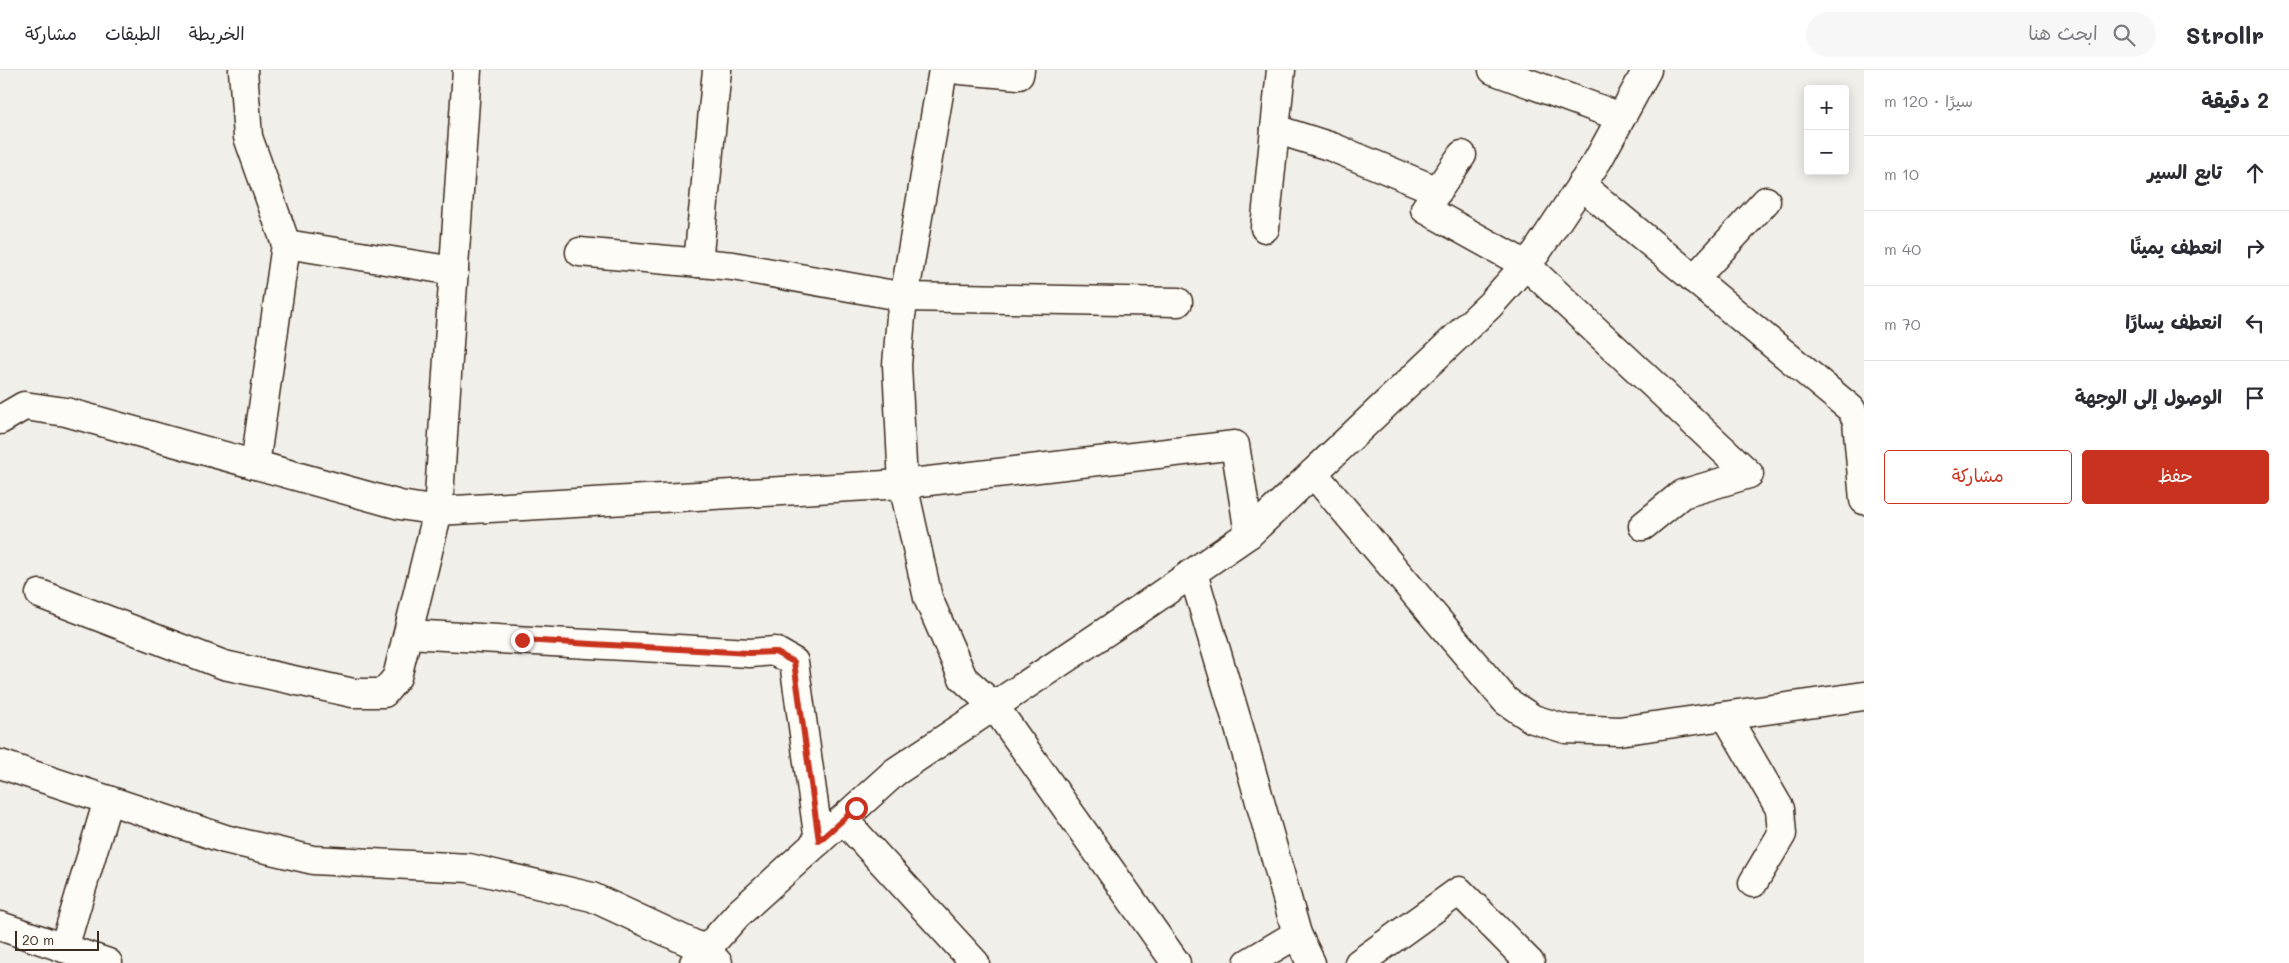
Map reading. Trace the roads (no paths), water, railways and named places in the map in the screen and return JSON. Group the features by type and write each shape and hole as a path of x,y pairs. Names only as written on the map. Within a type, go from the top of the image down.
{"street":[{"path":"243,70 248,137 286,244 255,465"},
{"path":"40,594 224,665 353,693 384,693 398,676 438,511 467,70"},
{"path":"698,263 717,70"},
{"path":"943,70 901,316 897,365 903,484 928,598 963,678 995,707 1176,963"},
{"path":"960,70 1019,75 1020,70"},
{"path":"1265,228 1281,70"},
{"path":"1494,70 1621,117"},
{"path":"0,764 225,839 313,860 469,868 592,897 706,959 738,914 895,772 995,707 1249,534 1490,305 1526,265 1598,160 1647,70"},
{"path":"1275,129 1332,147 1438,191"},
{"path":"1462,155 1425,209 1526,265 1749,474 1682,494 1643,526"},
{"path":"1581,185 1851,409 1857,421 1864,500"},
{"path":"1694,279 1766,201"},
{"path":"286,244 454,271"},
{"path":"580,252 733,266 905,297 1178,302"},
{"path":"0,420 24,406 66,412 400,505 438,511 903,484 1235,445 1249,534"},
{"path":"1313,473 1506,701 1533,719 1566,729 1619,731 1864,696"},
{"path":"1192,573 1245,748 1297,934 1311,963"},
{"path":"408,634 750,653 775,652 794,662 819,841"},
{"path":"1726,716 1780,809 1782,834 1753,883"},
{"path":"64,948 108,800"},
{"path":"843,819 975,963"},
{"path":"1360,963 1458,891 1530,963"},
{"path":"0,926 108,963"},
{"path":"1248,963 1297,934"}]}
